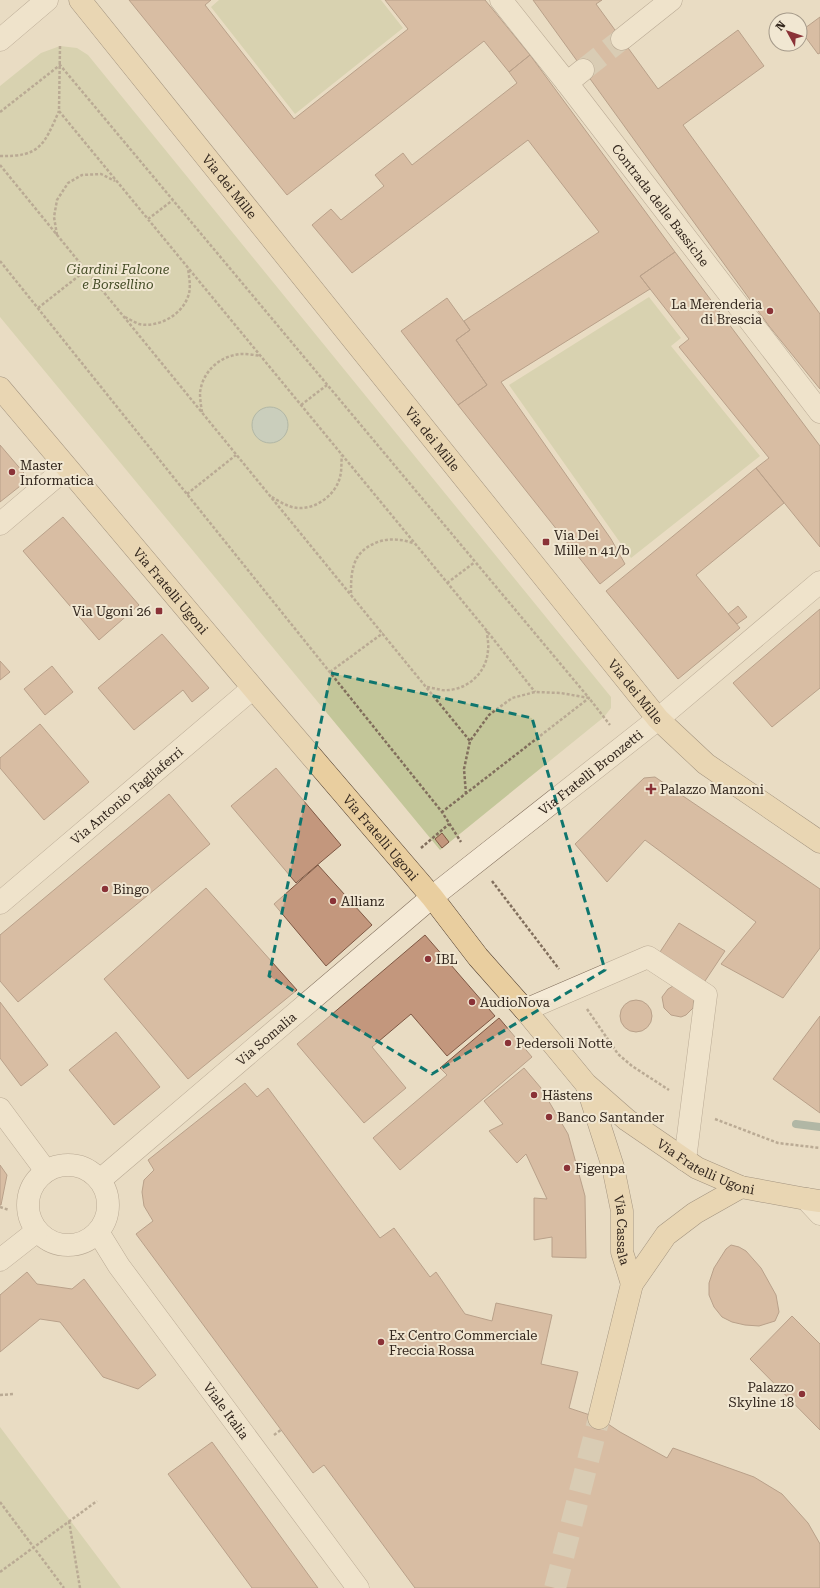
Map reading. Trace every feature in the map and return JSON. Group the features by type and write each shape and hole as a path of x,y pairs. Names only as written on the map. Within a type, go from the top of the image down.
{"main road":[{"name":"Via dei Mille","path":"80,0 658,719 706,764 820,842"},
{"name":"Via Fratelli Ugoni","path":"0,388 252,688 432,897 478,957 525,1010 586,1084 627,1120 697,1168 741,1187 815,1204"},
{"name":"Via Cassala","path":"586,1084 613,1167 622,1211 622,1252 632,1284"},
{"name":"Via Cassala","path":"599,1418 632,1284 666,1235 695,1213 741,1187"}],"street":[{"path":"0,40 47,0"},
{"name":"Contrada delle Bassiche","path":"500,0 567,84 820,412"},
{"path":"622,39 671,0"},
{"path":"567,84 583,70"},
{"path":"0,524 66,468"},
{"name":"Via Fratelli Bronzetti","path":"432,897 658,719 820,582"},
{"name":"Via Antonio Tagliaferri","path":"0,903 252,688"},
{"name":"Via Somalia","path":"100,1180 432,897"},
{"path":"525,1010 648,957 706,995 685,1160"},
{"path":"0,1109 46,1171"},
{"path":"60,1165 75,1165 89,1170 100,1180 108,1201 104,1223 98,1232 84,1242 67,1245 50,1241 37,1231 29,1216 28,1199 34,1182 46,1171 60,1165"},
{"path":"0,1260 37,1231"},
{"name":"Viale Italia","path":"98,1232 119,1266 358,1588"}],"path":[{"path":"0,156 16,157 31,153 42,144 51,130 59,111 60,46"},
{"path":"0,112 60,65"},
{"path":"60,65 614,729"},
{"path":"59,111 415,543 535,692"},
{"path":"0,166 470,741"},
{"path":"57,236 54,217 57,200 68,183 82,175 101,174 117,182"},
{"path":"148,219 173,200"},
{"path":"0,261 442,812 457,836"},
{"path":"123,316 138,324 153,324 166,320 178,312 187,299 190,286 188,268"},
{"path":"38,308 86,271"},
{"path":"202,412 200,394 204,378 213,366 225,358 242,354 261,356"},
{"path":"301,405 327,385"},
{"path":"270,496 289,507 304,508 320,503 332,493 340,478 342,454"},
{"path":"187,494 236,455"},
{"path":"351,594 351,576 355,561 365,549 379,541 398,539 415,543"},
{"path":"447,583 475,562"},
{"path":"426,686 443,690 460,688 474,680 484,667 488,650 487,631"},
{"path":"330,672 383,633"},
{"path":"466,794 464,769 470,741 489,715 512,698 535,692 561,693 589,698"},
{"path":"442,812 589,698"},
{"path":"711,1117 778,1143 820,1148"},
{"path":"0,1207 9,1210"},
{"path":"0,1395 14,1394"},
{"path":"274,1435 281,1430"},
{"path":"0,1572 98,1501"},
{"path":"0,1502 64,1588"},
{"path":"69,1521 80,1588"}],"highlighted area":[{"path":"331,673 532,718 605,970 432,1074 269,976"}],"green space":[{"path":"219,0 381,0 403,28 295,114 211,7"},
{"name":"Giardini Falcone e Borsellino","path":"60,46 77,48 88,55 611,697 611,708 604,717 440,850 0,317 0,86 41,53"},
{"path":"649,297 681,338 671,346 760,456 631,558 509,385"},
{"path":"0,1427 121,1588 0,1588"}],"water":[{"path":"270,407 280,410 285,415 288,425 285,435 280,440 270,443 260,440 255,435 252,425 255,415 260,410"}],"building":[{"path":"129,0 211,0 205,5 294,119 408,29 385,0 485,0 530,55 509,72 484,41 287,195"},
{"path":"533,0 602,0 596,4 658,89 738,30 764,66 683,125 820,314 820,389 769,326"},
{"path":"820,17 820,53 818,54 808,40 808,26"},
{"path":"530,55 675,252 640,276 650,289 501,382 611,539 625,564 600,584 458,405 487,385 456,340 470,330 464,321 599,232 528,140 352,273 312,225 331,209 341,220 384,186 375,175 403,153 412,165 517,83 509,72"},
{"path":"675,252 820,446 820,547 756,468 769,458 679,347 689,339 640,276"},
{"path":"447,298 470,330 456,340 487,385 458,405 401,331"},
{"path":"0,445 29,479 0,502"},
{"path":"756,468 784,503 696,575 740,628 678,679 606,591"},
{"path":"63,517 139,605 99,640 23,551"},
{"path":"738,606 747,617 737,624 728,614"},
{"path":"820,609 820,688 772,727 733,683"},
{"path":"162,634 209,688 192,702 183,690 134,730 98,688"},
{"path":"0,661 10,672 0,680"},
{"path":"52,666 73,692 45,715 24,689"},
{"path":"40,724 89,782 44,820 0,768 0,758"},
{"path":"276,768 341,845 296,883 231,806"},
{"path":"655,777 820,889 820,948 783,998 721,964 756,922 645,840 607,882 575,844 644,778"},
{"name":"Bingo","path":"169,794 210,844 18,1002 0,981 0,935"},
{"path":"442,833 449,842 442,848 435,839"},
{"path":"318,865 372,925 326,966 274,904"},
{"path":"206,888 297,990 188,1079 104,979"},
{"path":"679,923 725,951 703,984 658,955"},
{"path":"425,935 495,1016 447,1056 411,1014 372,1047 406,1088 364,1123 297,1044"},
{"path":"673,986 694,997 693,1008 686,1015 681,1017 671,1015 664,1008 662,997 668,989"},
{"path":"636,1000 642,1001 649,1007 652,1016 651,1022 645,1029 636,1032 630,1031 623,1025 620,1016 621,1010 627,1003"},
{"path":"0,1002 48,1065 21,1086 0,1058"},
{"path":"820,1016 820,1113 773,1079"},
{"path":"499,1018 532,1057 400,1170 373,1138 447,1075 440,1068"},
{"path":"116,1032 160,1087 114,1125 69,1070"},
{"path":"524,1068 541,1088 568,1134 585,1196 586,1258 552,1257 552,1237 534,1240 534,1198 547,1199 526,1154 517,1163 489,1131 503,1124 484,1101"},
{"name":"Ex Centro Commerciale Freccia Rossa","path":"245,1083 257,1097 268,1088 380,1238 394,1228 430,1277 436,1272 465,1314 492,1321 496,1303 552,1315 541,1364 578,1372 569,1408 599,1418 620,1432 667,1458 673,1448 754,1477 782,1494 808,1523 820,1544 820,1588 415,1588 324,1465 313,1473 136,1234 153,1221 144,1206 142,1192 144,1180 154,1170 148,1160"},
{"path":"0,1165 7,1175 1,1205 0,1205"},
{"path":"731,1245 746,1251 761,1268 776,1295 779,1312 775,1321 759,1326 745,1325 732,1322 722,1317 714,1307 709,1295 709,1283 714,1268 726,1249"},
{"path":"27,1272 37,1284 72,1289 84,1279 156,1375 138,1389 103,1377 60,1322 40,1319 0,1352 0,1295"},
{"name":"Palazzo Skyline 18","path":"792,1316 820,1344 820,1430 750,1359"},
{"path":"212,1442 318,1588 252,1588 168,1474"}],"waterway":[{"path":"796,1124 820,1127"}],"tunnel":[{"path":"583,70 622,39"},
{"path":"555,1588 599,1418"}],"place":[{"name":"La Merenderia di Brescia","path":"770,311"},
{"name":"Master Informatica","path":"12,472"},
{"name":"Via Dei Mille n 41/b","path":"546,542"},
{"name":"Via Ugoni 26","path":"159,611"},
{"name":"Palazzo Manzoni","path":"651,789"},
{"name":"Bingo","path":"105,889"},
{"name":"Allianz","path":"333,901"},
{"name":"IBL","path":"428,959"},
{"name":"AudioNova","path":"472,1002"},
{"name":"Pedersoli Notte","path":"508,1043"},
{"name":"Hästens","path":"534,1095"},
{"name":"Banco Santander","path":"549,1117"},
{"name":"Figenpa","path":"567,1168"},
{"name":"Ex Centro Commerciale Freccia Rossa","path":"381,1342"},
{"name":"Palazzo Skyline 18","path":"802,1394"}]}
